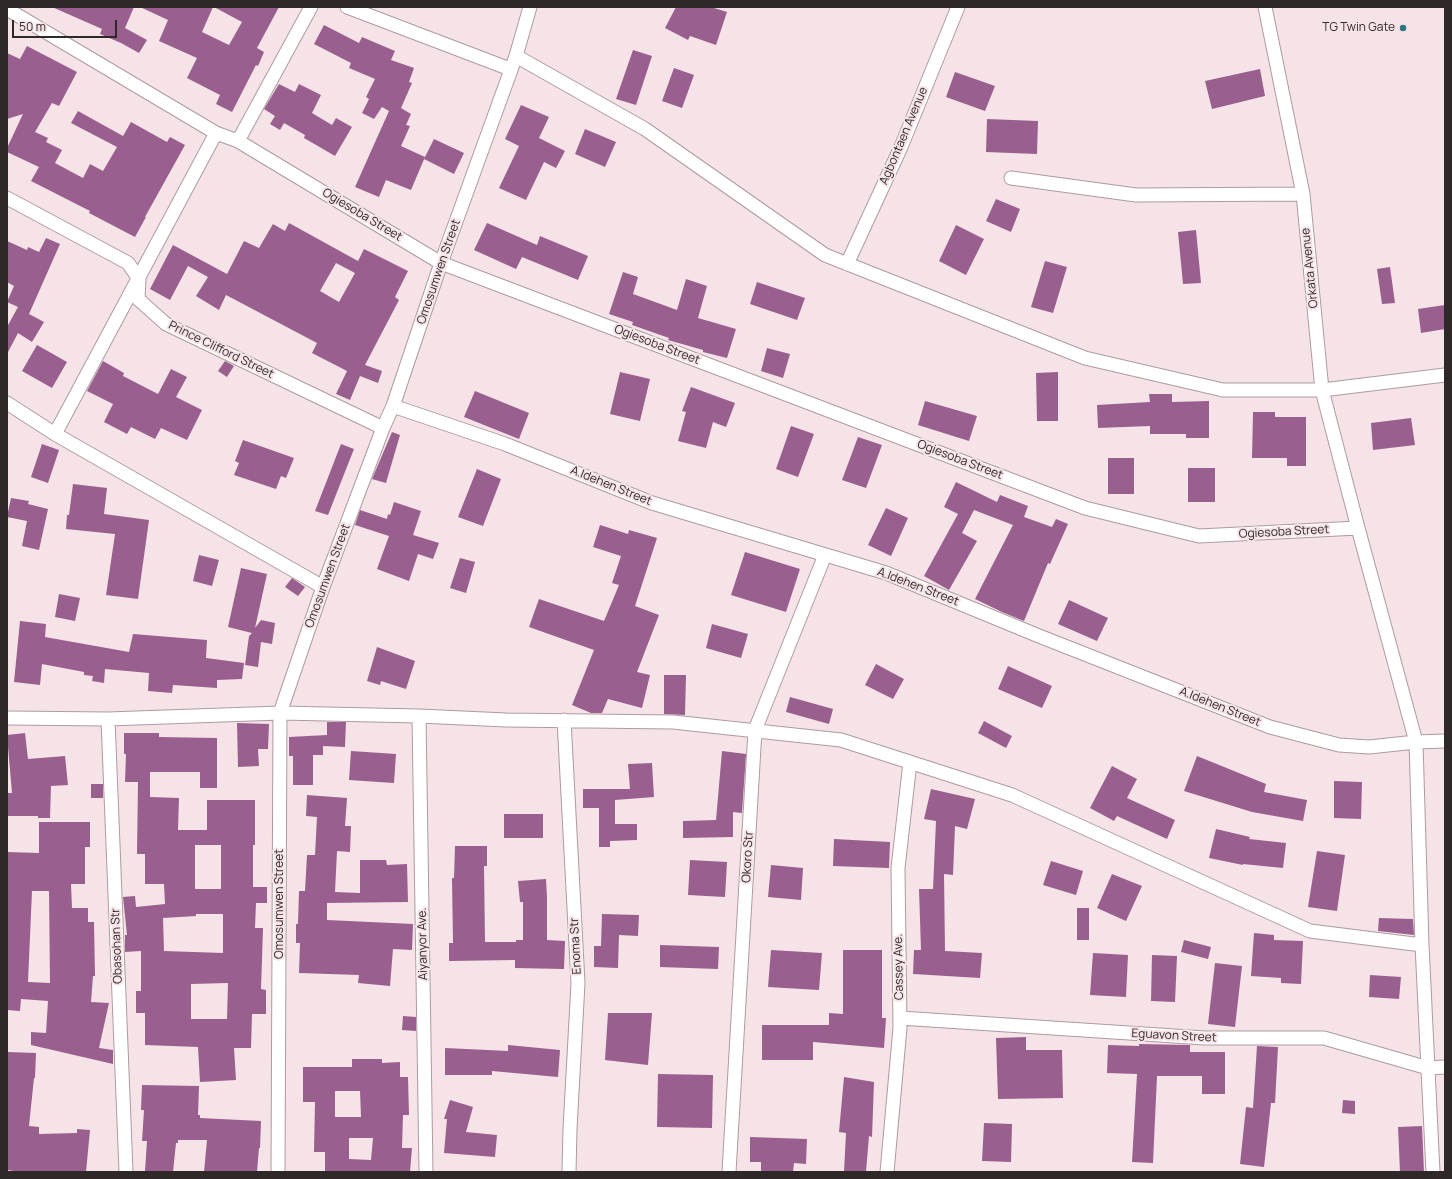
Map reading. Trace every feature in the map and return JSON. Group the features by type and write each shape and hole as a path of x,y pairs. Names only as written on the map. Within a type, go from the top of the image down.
{"street":[{"path":"238,141 312,7"},
{"path":"347,7 510,69"},
{"name":"Omosumwen Street","path":"278,1172 280,713 323,587 383,428 393,406 441,263 510,69 516,56 530,7"},
{"name":"Agbontaen Avenue","path":"847,264 901,147 958,7"},
{"name":"Orkata Avenue","path":"1265,7 1303,194 1322,390 1416,742 1422,945 1433,1172"},
{"name":"Ogiesoba Street","path":"7,9 216,133 238,141 441,263 1085,508 1199,536 1358,528"},
{"path":"516,56 646,128 824,255 1085,358 1223,390 1322,390 1445,375"},
{"path":"55,434 216,133"},
{"path":"1011,178 1136,195 1303,194"},
{"path":"7,198 128,263 139,279"},
{"name":"Prince Clifford Street","path":"139,279 138,299 166,324 383,428"},
{"path":"7,404 55,434 323,587"},
{"name":"A.Idehen Street","path":"393,406 505,444 652,503 886,573 1039,636 1270,727 1339,745 1369,747 1416,742 1445,741"},
{"name":"Okoro Str","path":"729,1172 755,730 825,555"},
{"path":"7,718 108,719 280,713 673,722 840,740 1012,795 1310,931 1422,945"},
{"name":"Aiyanyor Ave.","path":"419,716 426,1172"},
{"name":"Obasohan Str","path":"108,719 126,1172"},
{"name":"Enoma Str","path":"564,720 578,983 570,1129 570,1172"},
{"name":"Cassey Ave.","path":"887,1172 900,1028 898,868 910,762"},
{"name":"Eguavon Street","path":"900,1018 1205,1038 1324,1038 1428,1068 1445,1067"}],"building":[{"path":"52,7 134,7 125,28 147,40 139,53 100,34 102,29"},
{"path":"140,7 213,7 202,32 229,45 242,22 214,7 279,7 257,48 264,52 258,66 256,65 232,112 216,104 220,95 187,78 197,58 159,41 168,20"},
{"path":"676,7 711,7 727,12 716,45 690,36 688,40 665,28"},
{"path":"324,25 359,43 362,37 395,51 391,60 414,68 409,82 412,83 401,108 411,114 406,125 410,126 401,146 425,157 411,190 386,180 379,197 355,187 389,111 382,107 374,119 362,113 369,99 366,97 375,79 349,68 351,63 314,44"},
{"path":"27,46 77,72 59,106 52,103 35,132 48,138 46,142 62,150 55,163 83,178 90,164 103,171 117,147 71,123 78,111 123,136 131,122 167,142 170,137 185,145 135,237 89,213 90,211 31,181 39,167 7,152 7,148 23,114 7,119 7,53 20,59"},
{"path":"633,50 652,56 636,105 616,99"},
{"path":"674,68 694,75 682,108 662,101"},
{"path":"1260,69 1265,96 1212,109 1205,81"},
{"path":"955,72 995,86 985,111 946,97"},
{"path":"279,84 295,92 299,84 321,95 312,113 332,125 336,118 352,127 335,156 304,138 305,135 284,123 280,130 270,124 275,116 264,109"},
{"path":"521,105 549,117 539,138 565,151 556,168 544,162 526,200 499,188 519,146 505,139"},
{"path":"987,119 1038,121 1037,154 986,152"},
{"path":"585,129 616,142 605,167 575,154"},
{"path":"434,139 464,153 454,174 424,159"},
{"path":"996,199 1020,209 1011,232 986,221"},
{"path":"289,223 358,261 364,249 408,271 395,297 399,300 365,365 382,371 378,383 360,376 350,400 336,394 347,371 312,353 317,343 226,295 219,310 196,296 208,277 188,266 170,300 150,289 173,245 227,274 244,241 259,248 273,224 285,231","holes":["336,263 355,273 339,302 320,291"]},
{"path":"487,223 537,245 540,236 588,256 578,280 522,257 516,269 474,250"},
{"path":"956,225 984,239 966,275 939,261"},
{"path":"1196,230 1201,283 1183,284 1178,232"},
{"path":"46,238 60,244 29,314 44,322 32,342 18,333 7,354 7,327 18,307 7,302 14,286 7,282 7,241 27,250 28,247 39,252"},
{"path":"1045,261 1067,267 1053,313 1031,307"},
{"path":"1390,267 1395,303 1382,304 1377,269"},
{"path":"623,272 638,277 633,294 677,310 686,279 707,286 698,318 736,329 727,358 703,352 703,350 668,340 669,338 632,325 633,322 609,314"},
{"path":"757,282 805,298 797,320 750,304"},
{"path":"1445,305 1445,329 1421,333 1418,309"},
{"path":"37,345 67,362 52,388 22,371"},
{"path":"767,348 790,354 783,378 761,371"},
{"path":"103,361 124,373 123,376 158,394 171,369 187,377 176,397 202,410 187,440 161,428 155,439 131,427 127,434 104,422 113,404 87,391"},
{"path":"225,361 234,366 227,377 218,371"},
{"path":"620,372 650,379 640,421 610,414"},
{"path":"1058,372 1058,421 1037,421 1036,373"},
{"path":"691,387 735,403 726,427 713,422 706,448 678,441 686,412 682,411"},
{"path":"475,391 529,413 519,439 464,417"},
{"path":"1149,394 1172,394 1172,402 1209,401 1209,438 1186,438 1186,434 1150,434 1150,426 1098,428 1097,405 1150,402"},
{"path":"925,401 977,416 969,441 918,425"},
{"path":"1253,412 1275,412 1275,417 1306,417 1306,466 1287,466 1287,458 1252,458"},
{"path":"1411,418 1415,445 1373,450 1371,423"},
{"path":"791,426 814,434 798,477 776,469"},
{"path":"392,432 400,435 386,483 372,479"},
{"path":"858,437 882,445 866,488 842,480"},
{"path":"243,440 294,458 286,478 281,476 276,489 234,475 239,463 235,461"},
{"path":"42,444 59,450 48,483 31,477"},
{"path":"341,444 354,449 328,515 315,511"},
{"path":"1108,458 1134,458 1134,494 1108,494"},
{"path":"1188,468 1215,468 1215,502 1188,502"},
{"path":"477,469 501,479 483,526 458,517"},
{"path":"956,482 997,502 1000,495 1028,506 1024,517 1052,527 1056,519 1068,524 1050,564 1048,563 1024,621 975,599 1013,525 974,510 962,533 977,541 949,590 924,576 958,514 944,507"},
{"path":"73,484 107,488 104,514 149,520 138,599 106,595 115,534 66,529"},
{"path":"11,498 29,501 28,504 48,509 39,550 22,546 27,521 7,517"},
{"path":"394,502 421,511 413,535 439,543 433,559 418,554 409,581 377,569 389,536 355,525 360,510 387,519 388,514 390,515"},
{"path":"886,508 908,518 891,556 868,545"},
{"path":"600,525 628,534 629,530 657,538 635,606 659,615 637,672 650,675 642,708 608,699 602,713 591,713 572,705 594,650 529,627 539,599 604,621 619,585 612,583 621,556 593,547"},
{"path":"745,552 800,569 786,612 731,595"},
{"path":"199,555 219,560 212,586 193,581"},
{"path":"460,558 475,562 466,593 450,588"},
{"path":"241,568 267,574 255,628 261,620 275,623 272,644 261,642 258,667 245,665 249,636 252,633 228,627"},
{"path":"292,578 305,587 298,596 285,587"},
{"path":"59,594 80,598 75,621 55,617"},
{"path":"1069,600 1108,618 1097,641 1058,624"},
{"path":"20,621 46,624 45,637 129,652 133,634 207,640 206,658 244,663 242,679 217,680 217,688 173,685 172,693 148,691 149,673 105,669 104,683 92,681 93,676 84,675 84,672 42,664 40,685 14,682"},
{"path":"712,624 748,634 741,658 706,648"},
{"path":"377,647 415,661 406,689 381,681 380,685 367,681"},
{"path":"876,664 904,679 893,699 865,685"},
{"path":"1008,666 1052,686 1042,708 998,689"},
{"path":"664,675 686,675 685,715 664,714"},
{"path":"790,697 833,709 829,724 786,712"},
{"path":"984,721 1012,736 1006,748 978,733"},
{"path":"327,722 346,722 345,747 323,746 323,755 313,755 313,785 293,785 293,756 289,756 289,737 327,735"},
{"path":"237,723 269,724 268,749 258,749 259,766 238,767"},
{"path":"25,733 28,759 65,756 68,785 51,786 50,818 38,818 38,816 7,816 7,793 12,793 7,735"},
{"path":"124,733 159,733 159,737 217,738 217,788 200,788 200,772 150,772 150,797 179,798 178,830 207,830 207,800 255,800 253,887 267,887 267,903 256,903 255,928 263,928 261,989 266,990 266,1014 252,1014 251,1048 234,1048 236,1080 200,1082 198,1047 145,1045 145,1013 136,1013 136,991 141,991 141,951 125,952 125,935 127,935 123,897 135,896 136,907 165,904 164,884 145,884 145,854 137,854 138,782 125,782 126,754 124,754","holes":["195,845 221,845 221,889 195,889","196,914 223,914 223,953 164,951 163,918 196,916","228,983 227,1019 191,1019 191,984"]},
{"path":"351,751 396,754 394,783 349,780"},
{"path":"722,751 746,754 742,813 733,812 733,837 683,838 683,821 716,820"},
{"path":"1197,756 1266,784 1264,792 1307,800 1303,821 1252,812 1184,791"},
{"path":"652,763 654,797 615,800 615,824 637,824 637,840 610,841 610,847 599,847 599,808 583,808 583,789 630,789 628,764"},
{"path":"1112,766 1137,779 1127,798 1175,820 1167,839 1117,816 1114,821 1090,808"},
{"path":"1334,781 1362,782 1361,819 1334,818"},
{"path":"91,784 103,784 103,798 91,798"},
{"path":"931,789 975,799 967,829 955,826 953,875 944,874 945,951 982,953 980,978 913,974 914,950 921,950 919,889 933,889 936,821 924,819"},
{"path":"307,795 347,798 345,826 351,826 350,852 337,851 335,892 360,893 360,860 386,860 387,865 407,864 408,902 327,903 327,920 413,924 412,950 393,949 390,986 358,983 359,975 299,973 300,943 296,943 296,924 298,924 299,891 305,891 307,855 315,855 317,817 306,816"},
{"path":"504,814 543,814 543,838 504,838"},
{"path":"39,822 90,822 90,847 85,847 85,884 71,884 72,908 88,908 88,922 94,922 95,976 93,976 91,1002 109,1003 99,1048 113,1050 113,1064 31,1045 31,1032 46,1033 48,1001 21,999 20,1011 7,1010 7,852 39,853","holes":["32,891 49,891 50,983 28,982"]},
{"path":"1216,829 1250,837 1249,839 1286,843 1283,868 1243,865 1209,858"},
{"path":"834,839 890,842 889,868 833,866"},
{"path":"455,846 487,846 487,866 484,866 485,942 516,942 516,940 523,940 523,902 520,902 518,881 546,879 547,940 565,941 564,969 515,968 515,960 449,961 449,943 453,943 452,878 454,878"},
{"path":"1317,851 1345,855 1337,911 1308,907"},
{"path":"690,860 727,862 725,897 688,895"},
{"path":"1051,861 1083,871 1076,895 1043,885"},
{"path":"771,865 803,868 801,900 768,897"},
{"path":"1112,874 1142,886 1126,921 1097,908"},
{"path":"1077,908 1089,908 1089,940 1077,940"},
{"path":"602,914 639,915 638,936 619,935 618,968 594,967 594,946 601,946"},
{"path":"1379,918 1413,919 1414,935 1378,931"},
{"path":"1254,933 1274,935 1274,940 1303,941 1301,984 1281,983 1281,978 1251,976"},
{"path":"1184,940 1211,947 1208,959 1181,952"},
{"path":"660,945 719,947 718,969 660,967"},
{"path":"771,950 822,953 819,990 768,987"},
{"path":"843,950 882,950 882,1018 886,1018 884,1048 813,1042 813,1060 762,1060 762,1025 829,1025 829,1013 843,1014"},
{"path":"1093,953 1128,955 1126,997 1090,995"},
{"path":"1152,955 1177,956 1175,1002 1151,1001"},
{"path":"1215,963 1242,966 1235,1027 1208,1024"},
{"path":"1370,975 1401,977 1399,999 1369,997"},
{"path":"608,1013 652,1013 648,1065 605,1060"},
{"path":"403,1016 416,1017 416,1031 402,1030"},
{"path":"1026,1037 1026,1050 1062,1050 1063,1098 998,1099 996,1038"},
{"path":"1139,1044 1190,1045 1190,1052 1225,1052 1225,1094 1202,1094 1202,1076 1157,1076 1153,1163 1132,1162 1137,1074 1107,1073 1108,1045 1139,1046"},
{"path":"508,1045 560,1050 558,1077 492,1071 492,1075 445,1075 445,1048 508,1051"},
{"path":"1257,1046 1278,1047 1275,1103 1271,1103 1264,1167 1240,1164 1246,1107 1253,1108"},
{"path":"7,1052 36,1053 35,1078 29,1126 39,1127 39,1134 77,1133 77,1129 90,1130 86,1172 21,1172 7,1170"},
{"path":"352,1059 382,1059 382,1063 400,1062 400,1077 408,1077 409,1115 403,1115 402,1148 412,1148 410,1172 325,1172 325,1152 314,1152 315,1102 303,1102 303,1067 352,1067","holes":["335,1091 360,1091 361,1117 335,1117","349,1138 373,1138 371,1160 349,1159"]},
{"path":"658,1074 713,1075 712,1128 657,1127"},
{"path":"844,1077 874,1082 872,1137 869,1136 866,1172 844,1172 846,1133 839,1132"},
{"path":"142,1085 199,1086 198,1115 200,1115 200,1118 261,1121 257,1172 204,1172 207,1140 178,1140 178,1143 176,1143 173,1172 145,1171 147,1141 142,1141 144,1110 141,1110"},
{"path":"450,1100 473,1107 466,1132 497,1135 495,1157 444,1153 447,1119 444,1119"},
{"path":"1343,1100 1355,1101 1355,1114 1342,1113"},
{"path":"984,1123 1012,1124 1011,1162 982,1161"},
{"path":"1422,1126 1424,1172 1400,1172 1398,1127"},
{"path":"750,1137 807,1139 806,1164 794,1163 793,1172 761,1172 761,1162 750,1162"}],"place":[{"name":"TG Twin Gate","path":"1403,28"}]}
